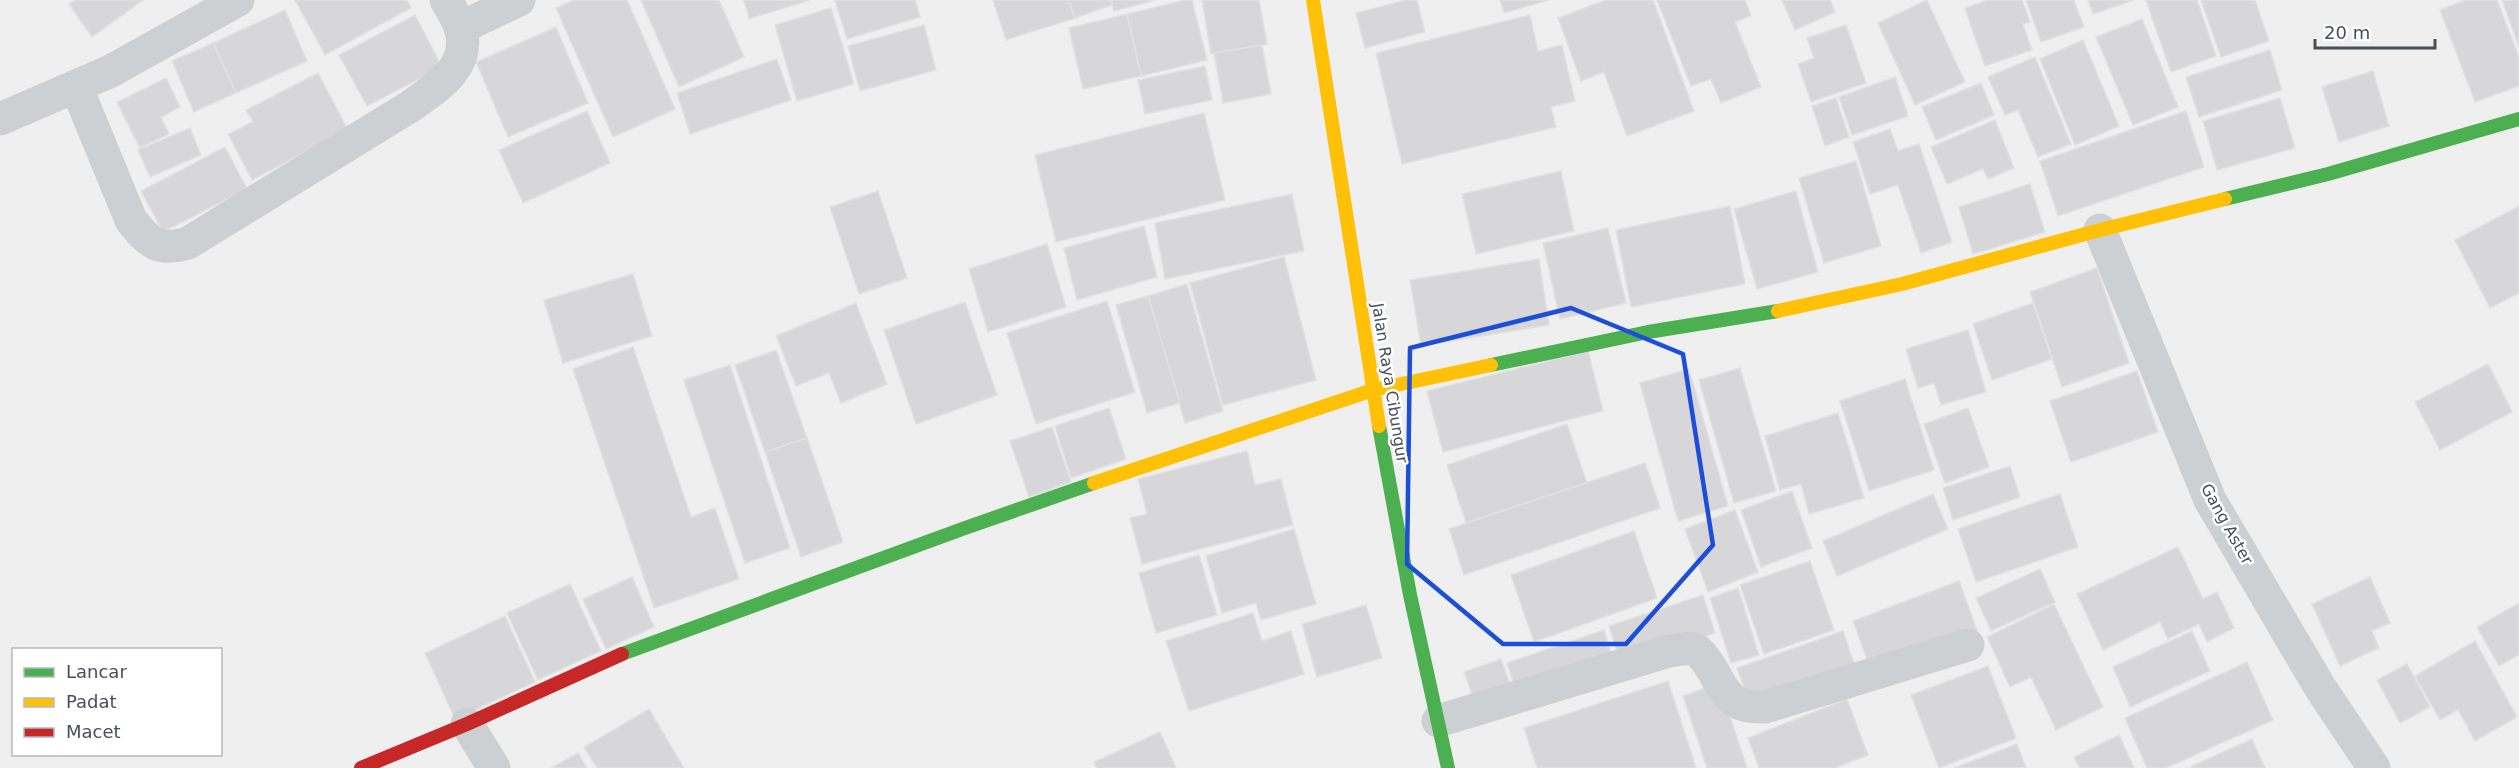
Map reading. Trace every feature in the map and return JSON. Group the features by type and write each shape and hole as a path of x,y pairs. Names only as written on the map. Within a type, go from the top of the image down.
{"main road":[{"name":"Jalan Raya Cibungur","path":"1313,0 1372,390 1410,595 1448,768"},
{"path":"361,768 638,648 965,528 1372,390 1636,335 1787,309 1890,287 2100,230 2328,174 2519,119"}],"street":[{"path":"0,119 111,71 192,10 238,0"},
{"path":"76,86 131,220 145,237 157,245 171,248 188,243 435,89 455,70 461,58 463,45 453,14 519,0"},
{"name":"Gang Aster","path":"2100,230 2210,500 2321,689 2374,768"},
{"path":"1438,721 1669,651 1690,648 1697,650 1728,696 1747,708 1765,707 1968,645"},
{"path":"467,724 494,768"}],"highlighted area":[{"path":"1571,308 1683,354 1713,545 1626,644 1503,644 1407,564 1410,348"}],"building":[{"path":"75,0 143,0 92,37 69,4"},
{"path":"295,0 407,0 411,8 325,55"},
{"path":"574,0 627,0 675,109 613,137 556,8"},
{"path":"641,0 719,0 744,57 679,87"},
{"path":"744,0 810,0 749,19"},
{"path":"835,0 915,0 920,17 847,39"},
{"path":"993,0 1069,0 1075,18 1006,40"},
{"path":"1069,0 1111,0 1112,5 1075,18"},
{"path":"1111,0 1156,0 1114,11"},
{"path":"1192,0 1207,60 1141,76 1127,14"},
{"path":"1202,0 1259,0 1267,44 1211,54"},
{"path":"1406,0 1417,0 1425,32 1365,48 1356,13"},
{"path":"1500,0 1549,0 1504,13"},
{"path":"1606,0 1653,0 1694,111 1627,136 1604,72 1581,81 1558,18"},
{"path":"1657,0 1745,0 1751,16 1735,22 1761,87 1721,103 1711,79 1691,86"},
{"path":"1782,0 1830,0 1835,12 1795,30"},
{"path":"1927,0 1965,82 1915,105 1878,23"},
{"path":"1988,0 2022,0 2030,22 2023,24 2032,50 1985,66 1965,8"},
{"path":"2026,0 2074,0 2084,27 2041,42"},
{"path":"2088,0 2134,0 2093,14"},
{"path":"2146,0 2197,0 2216,56 2171,72"},
{"path":"2201,0 2255,0 2269,41 2221,57"},
{"path":"2465,0 2497,0 2519,57 2519,86 2475,102 2440,10"},
{"path":"2502,0 2519,0 2519,47"},
{"path":"831,8 854,84 797,101 775,25"},
{"path":"285,10 307,61 236,93 213,43"},
{"path":"1127,14 1141,76 1083,89 1069,28"},
{"path":"415,15 442,67 367,106 339,55"},
{"path":"1530,15 1538,51 1562,45 1575,101 1551,107 1556,127 1402,164 1376,53"},
{"path":"2142,19 2178,107 2133,125 2096,37"},
{"path":"924,25 936,70 860,91 848,46"},
{"path":"1846,25 1866,83 1811,102 1798,64 1814,58 1807,38"},
{"path":"556,27 588,103 508,137 476,62"},
{"path":"2083,40 2119,126 2075,145 2040,59"},
{"path":"213,43 236,93 194,112 172,61"},
{"path":"1262,45 1271,94 1223,103 1214,53"},
{"path":"2270,50 2282,90 2199,117 2186,77"},
{"path":"2035,57 2071,144 2038,157 2018,110 2005,115 1988,77"},
{"path":"777,59 791,100 690,134 677,93"},
{"path":"1205,66 1212,100 1145,114 1138,80"},
{"path":"2373,71 2389,126 2339,142 2322,87"},
{"path":"318,73 348,130 252,180 228,134 253,122 246,110"},
{"path":"1895,77 1908,116 1852,135 1839,97"},
{"path":"166,78 180,107 161,117 169,134 140,148 117,102"},
{"path":"1981,83 1994,115 1936,140 1922,107"},
{"path":"1836,98 1849,137 1825,146 1812,106"},
{"path":"2280,98 2295,148 2217,170 2203,121"},
{"path":"587,111 610,163 523,203 499,150"},
{"path":"2186,111 2204,167 2058,216 2040,161"},
{"path":"1204,113 1225,200 1056,242 1035,155"},
{"path":"1995,120 2014,168 1988,179 1983,169 1947,184 1931,147"},
{"path":"190,128 201,155 150,177 138,150"},
{"path":"1890,129 1898,151 1919,144 1952,242 1921,253 1898,185 1870,194 1853,142"},
{"path":"225,147 247,189 163,232 141,191"},
{"path":"1856,161 1881,246 1824,263 1799,178"},
{"path":"1561,171 1574,231 1476,254 1462,194"},
{"path":"2030,184 2045,232 1973,254 1959,207"},
{"path":"878,191 907,278 859,294 830,207"},
{"path":"1796,191 1818,272 1757,289 1734,209"},
{"path":"1292,194 1304,251 1165,279 1155,223"},
{"path":"1730,206 1745,284 1631,307 1616,230"},
{"path":"2519,206 2519,293 2490,308 2455,240"},
{"path":"1144,226 1157,277 1077,300 1064,248"},
{"path":"1608,228 1626,303 1560,319 1543,243"},
{"path":"1047,244 1066,307 988,332 969,269"},
{"path":"1284,257 1316,380 1223,405 1190,283"},
{"path":"1539,259 1549,325 1421,346 1410,280"},
{"path":"2097,268 2129,363 2062,387 2030,292"},
{"path":"633,274 652,336 563,363 544,300"},
{"path":"1187,284 1223,411 1185,423 1148,296"},
{"path":"1148,296 1180,403 1147,413 1116,305"},
{"path":"1107,301 1135,392 1036,424 1007,333"},
{"path":"965,302 997,395 916,424 884,330"},
{"path":"856,303 887,384 841,403 829,373 796,386 776,336"},
{"path":"2033,303 2052,359 1992,380 1973,324"},
{"path":"1968,330 1986,392 1941,405 1934,383 1918,388 1906,349"},
{"path":"633,347 691,517 715,508 739,579 654,608 573,369"},
{"path":"776,350 807,438 765,452 735,365"},
{"path":"1588,351 1603,411 1443,452 1427,391"},
{"path":"2488,364 2512,412 2440,450 2415,402"},
{"path":"730,365 790,548 745,563 684,380"},
{"path":"1740,368 1776,491 1734,503 1699,380"},
{"path":"1689,369 1728,506 1678,521 1640,383"},
{"path":"2137,371 2158,432 2071,462 2050,401"},
{"path":"1905,379 1934,470 1869,491 1840,401"},
{"path":"1109,408 1126,459 1071,478 1055,426"},
{"path":"1968,408 1989,467 1945,483 1924,424"},
{"path":"1838,413 1864,498 1809,514 1801,484 1780,490 1765,436"},
{"path":"1567,424 1587,483 1466,523 1447,465"},
{"path":"1052,427 1071,482 1029,497 1010,441"},
{"path":"807,438 843,542 801,557 765,452"},
{"path":"1247,451 1255,485 1281,479 1293,525 1142,564 1130,518 1147,514 1138,479"},
{"path":"1645,463 1660,508 1464,575 1449,529"},
{"path":"2010,466 2020,497 1953,520 1943,488"},
{"path":"1792,491 1812,548 1761,567 1741,510"},
{"path":"1933,494 1948,529 1837,576 1823,541"},
{"path":"2060,494 2078,547 1976,582 1958,529"},
{"path":"1735,510 1758,572 1708,592 1685,529"},
{"path":"1294,529 1316,604 1261,620 1256,603 1222,613 1206,556"},
{"path":"1634,531 1657,598 1534,642 1511,575"},
{"path":"2178,547 2203,599 2217,592 2234,628 2207,642 2199,624 2168,639 2160,622 2103,650 2077,594"},
{"path":"1199,555 1217,615 1156,633 1139,573"},
{"path":"1810,561 1834,630 1764,654 1740,585"},
{"path":"2040,569 2055,602 1991,631 1976,598"},
{"path":"632,577 654,627 606,649 583,599"},
{"path":"2370,577 2390,623 2372,631 2379,648 2340,666 2312,604"},
{"path":"1959,581 1978,633 1872,673 1853,621"},
{"path":"570,584 601,651 538,680 507,613"},
{"path":"1738,588 1759,655 1731,663 1710,598"},
{"path":"1703,595 1715,633 1621,664 1609,626"},
{"path":"2519,603 2519,655 2499,666 2477,627"},
{"path":"2054,604 2103,707 2056,730 2031,677 2010,687 1987,637"},
{"path":"1366,605 1382,658 1317,677 1302,624"},
{"path":"1253,613 1262,641 1291,631 1304,674 1189,711 1166,641"},
{"path":"505,616 535,682 455,719 425,653"},
{"path":"1604,630 1614,664 1518,697 1507,663"},
{"path":"1843,631 1856,669 1751,706 1737,668"},
{"path":"2192,631 2210,671 2130,707 2113,667"},
{"path":"2475,641 2517,717 2475,741 2458,710 2440,720 2415,676"},
{"path":"1501,659 1514,695 1477,708 1464,672"},
{"path":"2247,662 2273,720 2166,768 2147,768 2125,718"},
{"path":"2407,664 2430,707 2400,723 2377,680"},
{"path":"1988,666 2016,738 1939,768 1911,695"},
{"path":"1668,681 1696,768 1537,768 1524,728"},
{"path":"1719,683 1747,768 1707,768 1683,696"},
{"path":"1847,699 1868,755 1835,768 1759,768 1748,738"},
{"path":"649,709 684,768 597,768 584,747"},
{"path":"1160,732 1176,768 1097,768 1094,762"},
{"path":"2119,735 2134,768 2080,768 2074,757"},
{"path":"2252,739 2265,768 2192,768 2192,766"},
{"path":"2017,744 2026,768 1954,768"},
{"path":"578,753 587,768 551,768"}],"traffic: fast":[{"path":"2225,199 2328,174 2519,119"},
{"path":"1491,365 1648,332 1778,311"},
{"path":"1379,426 1410,595 1448,768"},
{"path":"622,654 1094,483"}],"traffic: slow":[{"path":"1313,0 1379,426"},
{"path":"1778,311 1902,284 2100,230 2225,199"},
{"path":"1094,483 1373,390 1491,365"}],"traffic: jam":[{"path":"361,768 467,724 622,654"}]}
